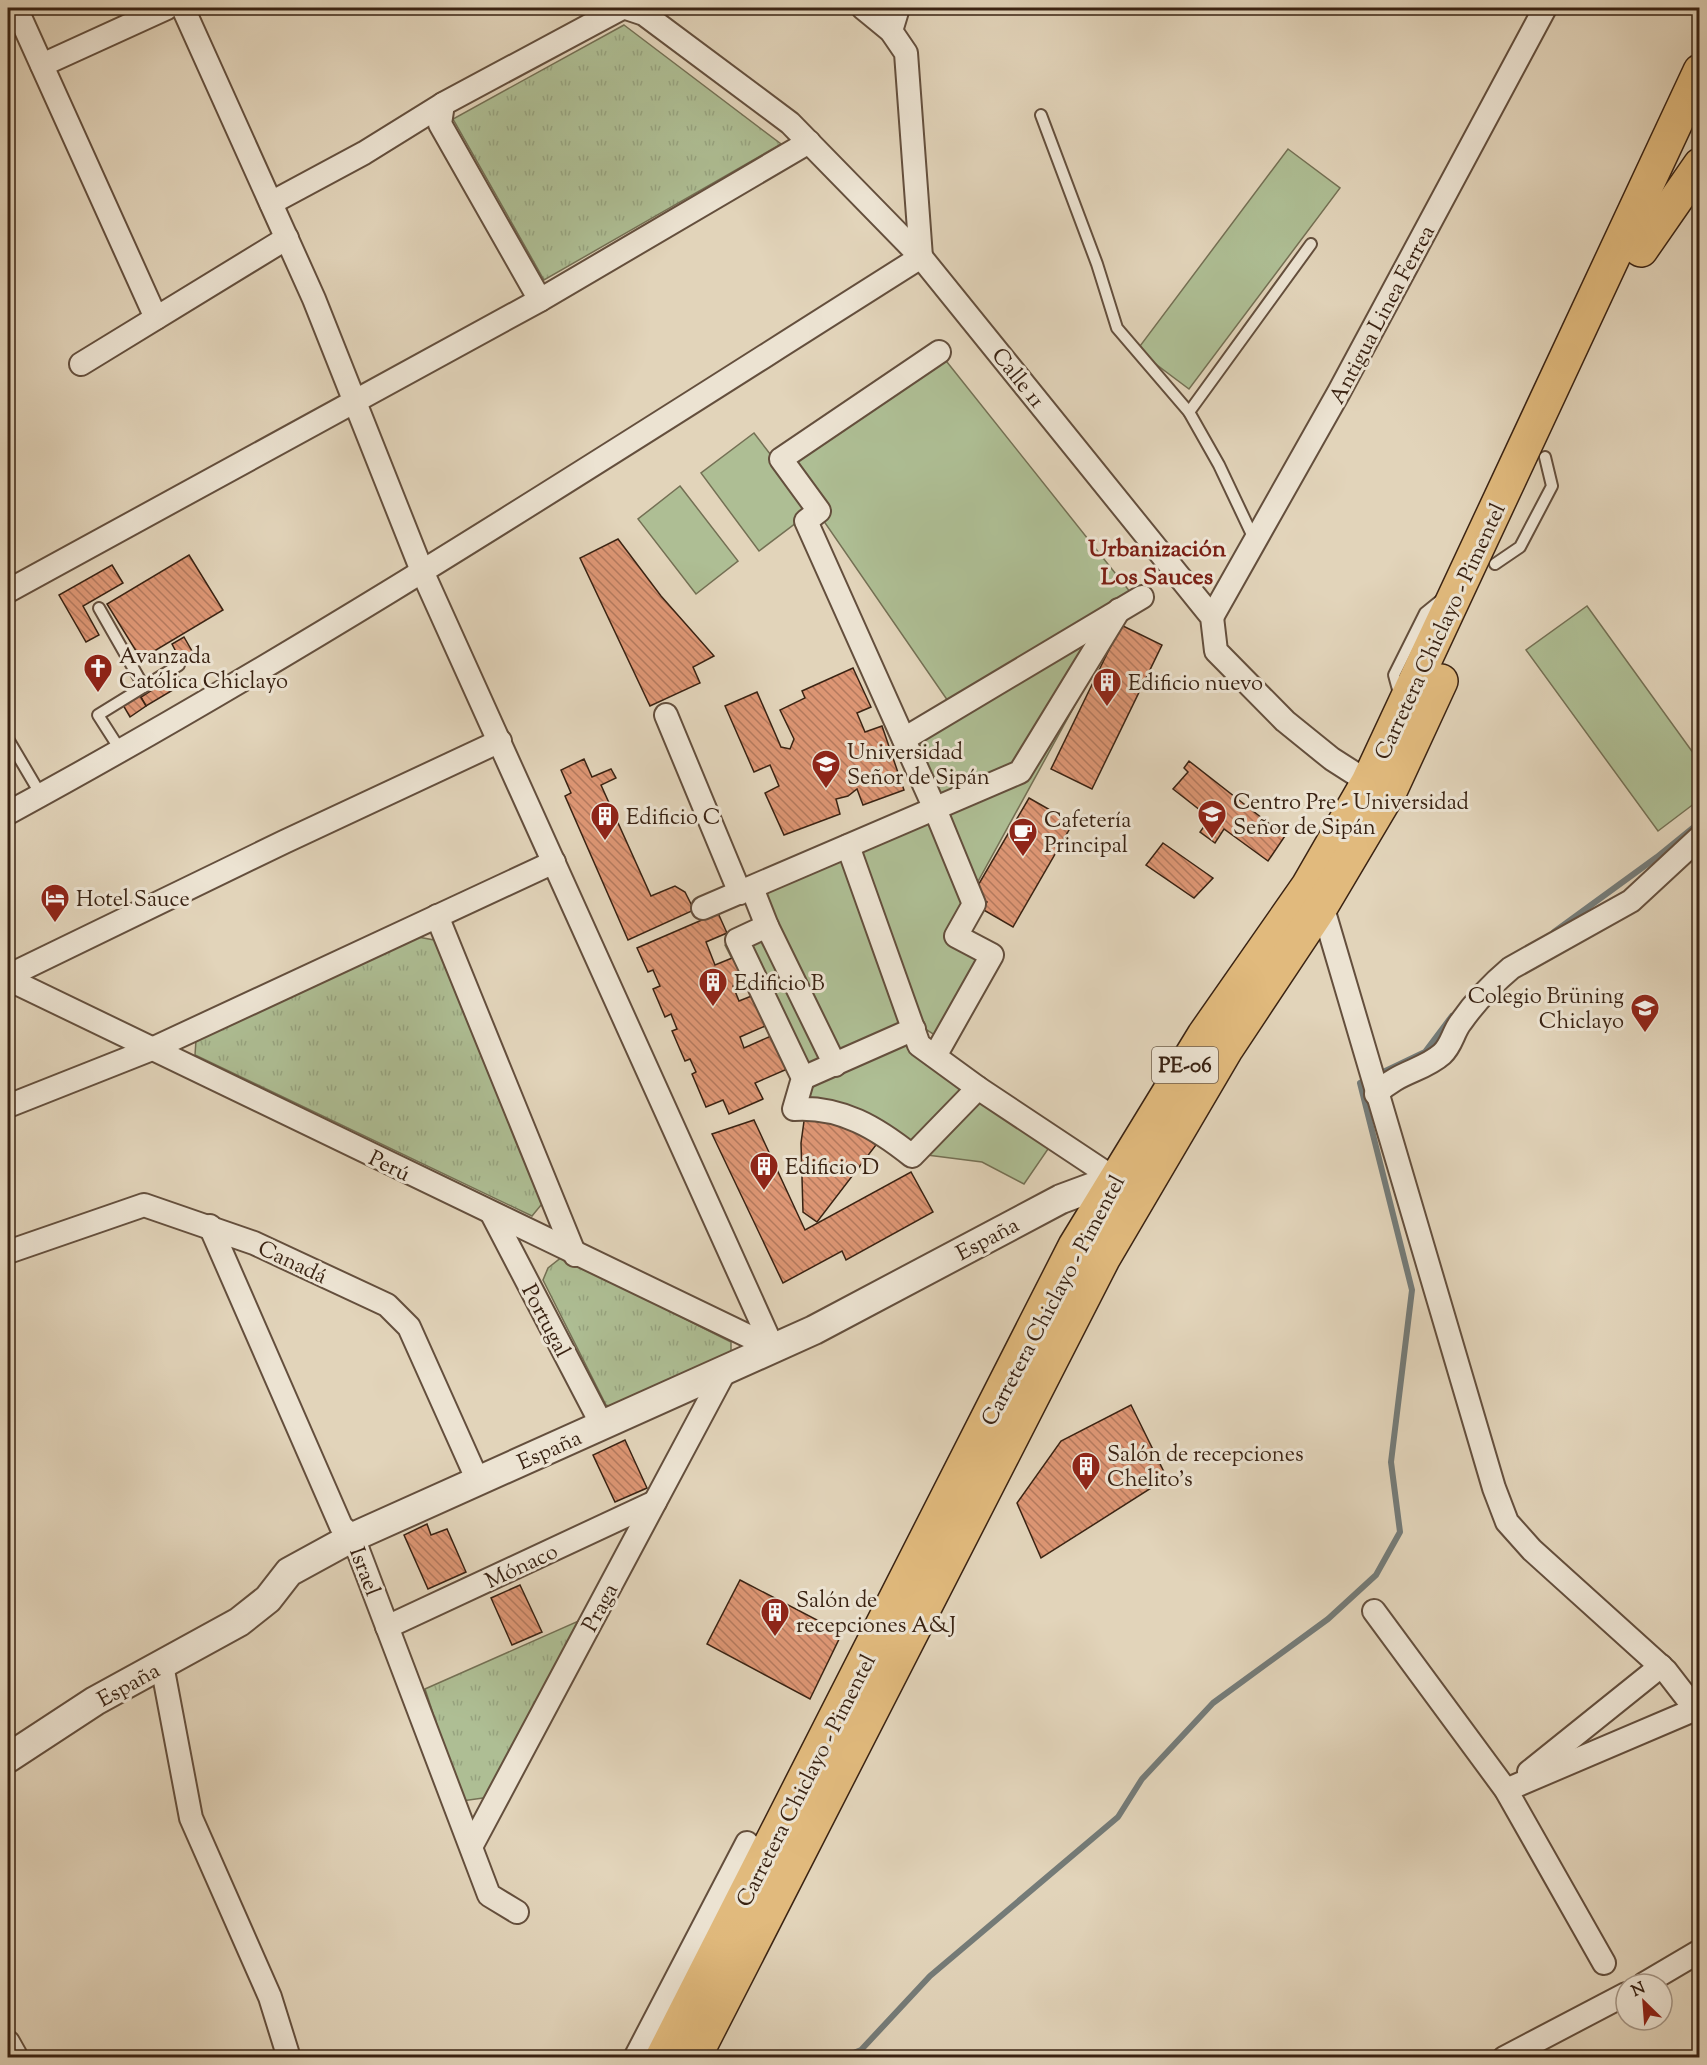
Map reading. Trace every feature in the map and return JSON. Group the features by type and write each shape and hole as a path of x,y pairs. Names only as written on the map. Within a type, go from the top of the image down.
{"main road":[{"name":"Carretera Chiclayo - Pimentel","path":"662,2058 856,1682 1075,1246 1204,1035 1308,886 1368,782 1700,71"},
{"name":"Carretera Chiclayo - Pimentel","path":"694,2058 1103,1259 1227,1048 1322,905 1392,787 1700,125"},
{"path":"1641,250 1697,168"},
{"path":"747,1843 856,1682"}],"street":[{"path":"16,8 156,318"},
{"path":"42,65 166,8"},
{"path":"183,8 287,238 356,399 422,571 773,1348"},
{"path":"271,203 364,153 443,104 624,8"},
{"name":"Calle 11","path":"624,8 644,14 790,123 921,257 1212,617"},
{"path":"8,813 121,752 422,571 921,257 906,53 891,31 862,8"},
{"path":"891,31 898,8"},
{"name":"Antigua Linea Ferrea","path":"1212,617 1339,392 1545,8"},
{"path":"443,104 440,124 540,300"},
{"path":"8,591 540,300 809,142"},
{"path":"81,364 287,238"},
{"path":"935,1056 992,955 956,936 974,904 935,809 806,521 819,511 781,459 939,352"},
{"path":"904,740 1142,597"},
{"path":"703,908 1020,772 1119,610"},
{"path":"1212,617 1216,651 1285,722 1332,759 1368,782"},
{"path":"666,715 746,890 767,926 835,1065"},
{"path":"8,978 284,842 500,741"},
{"path":"1373,1083 1390,1080 1442,1054 1459,1024 1494,982 1511,968 1631,901 1700,837"},
{"path":"848,846 920,1045 978,1088 1115,1179"},
{"path":"8,1106 152,1049 554,862"},
{"path":"1322,905 1494,1488 1507,1522 1532,1550 1660,1666 1698,1712 1506,1790"},
{"path":"437,915 575,1255"},
{"path":"767,926 737,940 803,1078 794,1109 833,1112 854,1118 889,1137 912,1156 978,1088"},
{"name":"Perú","path":"8,978 575,1255 773,1348"},
{"path":"776,1019 805,1003"},
{"path":"803,1078 914,1029"},
{"name":"España","path":"8,1758 95,1701 239,1622 268,1599 289,1572 352,1537 814,1330 1061,1199 1115,1179"},
{"name":"Canadá","path":"8,1252 144,1205 254,1243 387,1305 409,1327 478,1481"},
{"name":"Portugal","path":"492,1214 602,1425"},
{"name":"Israel","path":"210,1226 342,1526 352,1537 472,1845 489,1895 517,1912"},
{"name":"Praga","path":"472,1845 726,1370"},
{"name":"Mónaco","path":"387,1627 655,1502"},
{"path":"1374,1611 1506,1790 1604,1963"},
{"path":"162,1665 191,1818 270,1997 289,2058"},
{"path":"1506,1790 1660,1666"},
{"path":"635,2058 747,1843"},
{"path":"1664,1972 1700,1951"},
{"path":"1504,2058 1614,2000"},
{"path":"8,2042 17,2058"}],"lane":[{"path":"1041,115 1097,264 1117,327 1189,412 1219,465 1255,542"},
{"path":"1189,412 1311,244"},
{"path":"99,608 144,687"},
{"path":"121,752 98,715 179,665"},
{"path":"8,740 40,795"}],"green space":[{"path":"624,25 781,144 544,280 453,119"},
{"path":"1288,149 1340,188 1189,389 1137,350"},
{"path":"943,357 1131,593 950,704 781,459"},
{"path":"754,433 813,510 759,551 701,473"},
{"path":"680,486 738,561 696,594 638,519"},
{"path":"1587,606 1699,761 1699,800 1658,831 1526,650"},
{"path":"1098,629 1115,632 947,938 983,959 941,1039 916,1023 793,1079 725,945 776,922 762,890 943,815 911,741"},
{"path":"418,937 434,940 546,1199 532,1216 195,1055 196,1040"},
{"path":"916,1031 1059,1133 1024,1184 982,1162 919,1154 801,1101 795,1088"},
{"path":"562,1257 731,1342 731,1354 616,1409 606,1405 543,1280 548,1268"},
{"path":"583,1619 490,1797 462,1801 425,1689"}],"building":[{"path":"618,539 661,596 714,656 693,667 700,683 650,706 580,558"},
{"path":"189,555 223,610 141,659 107,604"},
{"path":"112,565 123,583 83,606 99,635 86,642 59,595"},
{"name":"Edificio nuevo","path":"1121,625 1162,645 1092,789 1051,769"},
{"path":"184,637 196,658 183,665 172,644"},
{"path":"853,668 871,707 857,713 865,732 882,726 904,790 863,805 857,789 848,796 836,799 840,814 784,835 765,793 779,786 770,765 754,772 725,706 757,692 781,747 790,749 794,739 780,710 805,698 802,691"},
{"path":"177,674 183,684 146,706 141,697"},
{"path":"139,694 146,706 130,717 123,705"},
{"name":"Edificio C","path":"584,759 592,777 611,769 616,778 601,785 651,896 675,886 685,892 694,910 628,940 565,796 571,793 561,770"},
{"path":"1189,761 1285,836 1268,861 1224,829 1215,843 1200,832 1210,818 1173,789 1188,772 1184,768"},
{"name":"Cafetería Principal","path":"1029,798 1073,823 1013,927 982,909 987,902 973,894"},
{"path":"1163,843 1213,878 1194,898 1146,865"},
{"name":"Edificio B","path":"718,913 727,933 706,942 715,965 737,956 747,979 733,986 739,1001 759,993 772,1023 740,1037 744,1048 780,1032 794,1066 755,1083 763,1099 729,1114 723,1100 706,1107 692,1074 696,1072 690,1059 685,1061 672,1031 677,1029 671,1014 665,1017 653,989 660,986 653,970 648,972 637,948"},
{"path":"805,1114 846,1122 876,1145 817,1222 803,1212 801,1143"},
{"name":"Edificio D","path":"754,1120 805,1230 911,1172 933,1212 846,1260 842,1251 783,1283 712,1134"},
{"name":"Salón de recepciones Chelito's","path":"1131,1405 1167,1478 1041,1558 1017,1503 1061,1441"},
{"path":"625,1440 647,1488 615,1502 593,1455"},
{"path":"427,1524 431,1535 447,1529 466,1572 428,1589 404,1535"},
{"name":"Salón de recepciones A&J","path":"740,1580 842,1633 810,1699 707,1644"},
{"path":"520,1585 542,1632 512,1645 491,1598"}],"waterway":[{"path":"1554,932 1657,857 1700,822"},
{"path":"1377,1075 1425,1052 1452,1016"},
{"path":"841,2058 861,2050 930,1976 1118,1817 1142,1779 1213,1703 1328,1619 1376,1575 1400,1532 1391,1462 1412,1290 1360,1083 1368,1079"}],"place":[{"name":"Avanzada Católica Chiclayo","path":"98,694"},
{"name":"Edificio nuevo","path":"1107,708"},
{"name":"Universidad Señor de Sipán","path":"826,790"},
{"name":"Centro Pre - Universidad Señor de Sipán","path":"1212,840"},
{"name":"Edificio C","path":"605,842"},
{"name":"Cafetería Principal","path":"1023,858"},
{"name":"Hotel Sauce","path":"55,924"},
{"name":"Edificio B","path":"713,1008"},
{"name":"Colegio Brüning Chiclayo","path":"1645,1034"},
{"name":"Edificio D","path":"764,1192"},
{"name":"Salón de recepciones Chelito's","path":"1086,1492"},
{"name":"Salón de recepciones A&J","path":"775,1638"}],"district":[{"name":"Urbanización Los Sauces","path":"1157,562"}]}
